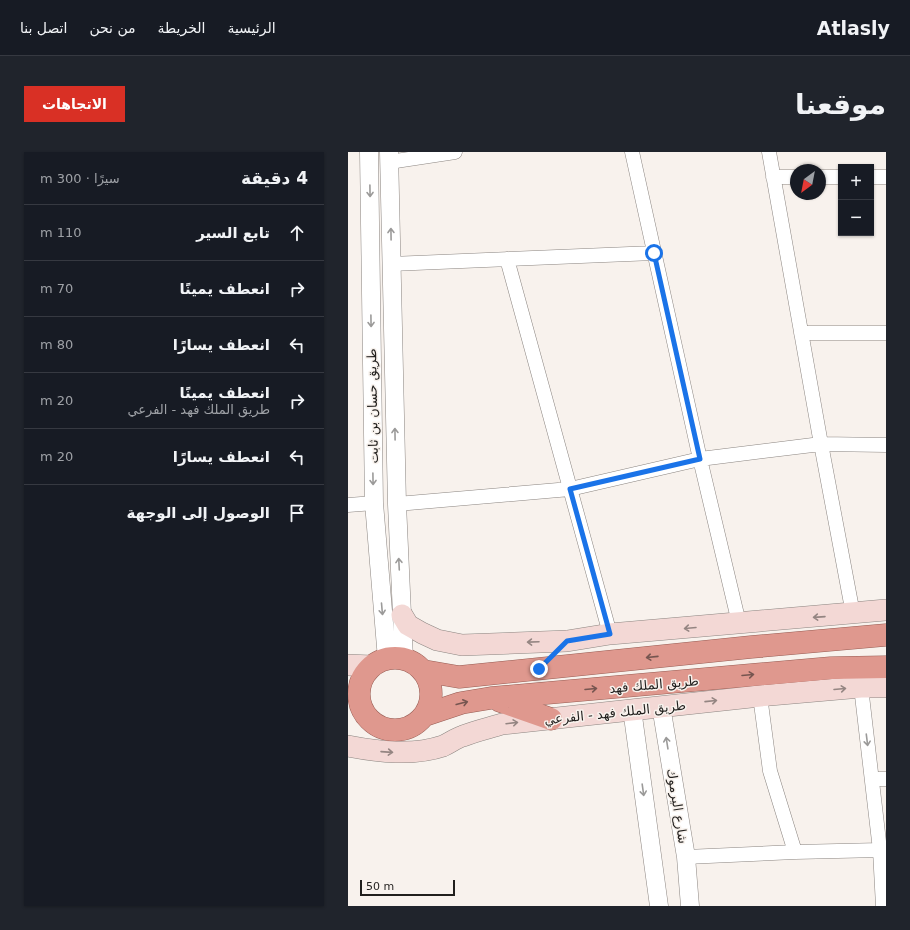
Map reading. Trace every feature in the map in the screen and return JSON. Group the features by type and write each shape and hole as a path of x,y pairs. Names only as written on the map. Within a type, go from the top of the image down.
{"highway":[{"name":"طريق الملك فهد","path":"424,671 459,677 751,647 886,635"},
{"path":"831,668 886,653"},
{"path":"415,663 424,671 430,681 432,693 430,705 424,716 416,724 405,729 392,730 380,727 357,714 363,710 360,698 360,686 370,668 415,663"},
{"name":"طريق الملك فهد","path":"424,716 461,703 491,698 831,668 886,667"},
{"path":"491,698 551,718"}],"main road":[{"path":"402,616 408,625 422,633 437,640 462,645 567,641 610,634 886,610"},
{"path":"751,647 791,619"},
{"path":"539,669 567,641"},
{"name":"طريق الملك فهد - الفرعي","path":"348,746 373,751 400,752 422,750 444,746 463,736 502,724 760,696 861,687 886,687"}],"street":[{"name":"طريق حسان بن ثابت","path":"369,152 374,503 370,668"},
{"path":"389,157 455,152"},
{"path":"632,152 700,459 739,623"},
{"path":"769,152 853,614"},
{"name":"طريق حسان بن ثابت","path":"370,668 402,616 396,504 389,157"},
{"path":"773,177 790,177"},
{"path":"826,177 838,177"},
{"path":"874,177 886,177"},
{"path":"391,264 654,253"},
{"path":"507,259 610,634"},
{"path":"801,333 886,333"},
{"path":"396,504 570,489 700,459 821,444 886,445"},
{"path":"348,505 374,503"},
{"path":"861,687 879,779 880,850 884,899"},
{"path":"760,696 770,771 795,852"},
{"name":"شارع اليرموك","path":"661,706 686,857 690,906"},
{"path":"632,709 659,906"},
{"path":"686,857 880,850"}],"route":[{"path":"539,669 567,641 610,634 570,489 700,459 654,253"}]}
